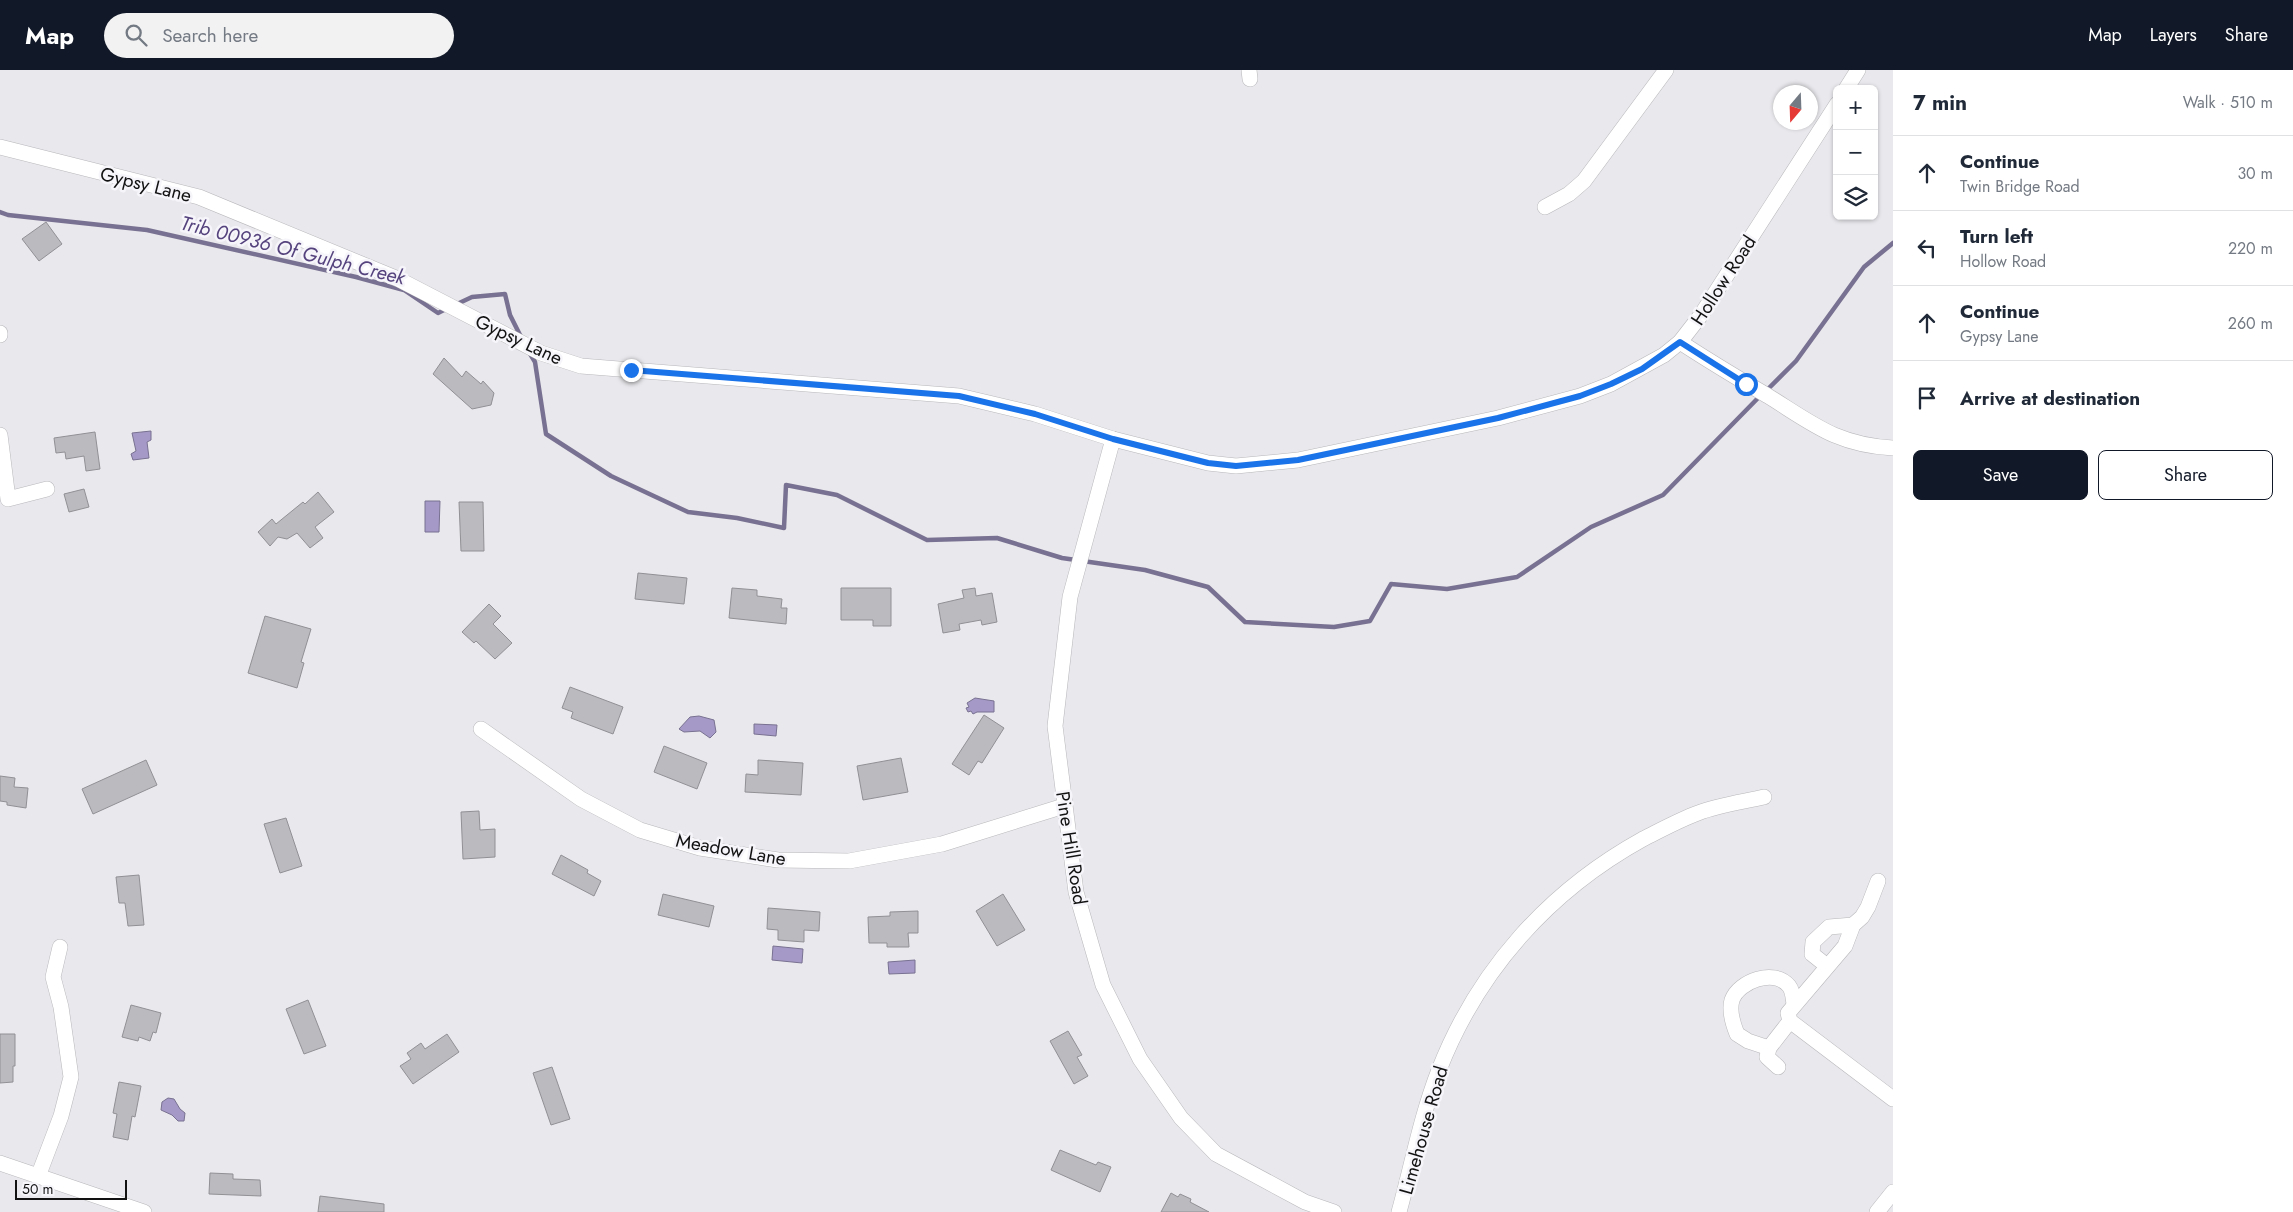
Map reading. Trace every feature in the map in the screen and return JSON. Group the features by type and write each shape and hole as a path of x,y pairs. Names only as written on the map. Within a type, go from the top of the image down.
{"street":[{"path":"1545,207 1569,194 1584,181 1666,70"},
{"name":"Hollow Road","path":"1208,463 1236,466 1298,460 1498,418 1580,396 1642,369 1680,342 1701,315 1833,110"},
{"name":"Gypsy Lane","path":"0,147 198,198 398,279 542,354 581,366 959,396 1035,414 1113,439 1208,463"},
{"path":"1680,342 1806,422 1832,435 1858,444 1893,448"},
{"path":"0,435 8,500 46,489"},
{"name":"Pine Hill Road","path":"1113,439 1087,528 1070,597 1055,726 1076,892 1104,985 1140,1059 1180,1118 1216,1154 1305,1202 1334,1212"},
{"name":"Meadow Lane","path":"482,729 580,799 640,830 700,848 778,860 849,860 942,844 1064,806"},
{"name":"Limehouse Road","path":"1399,1212 1423,1116 1438,1070 1472,998 1523,931 1553,901 1585,875 1624,850 1697,813 1764,797"},
{"path":"1878,880 1868,907 1853,926 1845,946 1788,1013 1790,1021 1893,1099"},
{"path":"1827,966 1812,954 1813,942 1829,927 1853,926"},
{"path":"39,1174 61,1116 71,1077 61,1007 53,977 60,947"},
{"path":"1769,1048 1748,1041 1737,1034 1731,1010 1732,1001 1737,992 1750,982 1764,977 1778,980 1788,985 1793,994 1794,1004"},
{"path":"1778,1067 1767,1058 1769,1048 1790,1021"},
{"path":"0,1163 39,1174 144,1212"},
{"path":"1877,1212 1893,1192"}],"shaded area":[{"path":"151,431 151,440 147,442 149,458 133,460 131,454 136,451 132,433"},
{"path":"425,501 440,501 439,532 425,532"},
{"path":"975,698 994,701 994,712 977,712 973,714 971,711 968,712 966,708 969,707 967,703"},
{"path":"699,716 714,720 716,732 710,738 700,731 684,732 679,729 690,717"},
{"path":"754,724 777,725 776,736 754,734"},
{"path":"773,946 803,949 802,963 772,960"},
{"path":"915,960 915,973 889,974 888,962"},
{"path":"168,1098 174,1099 185,1113 184,1121 178,1121 172,1115 161,1110 162,1102"}],"building":[{"path":"46,222 62,244 39,261 22,239"},
{"path":"444,358 462,377 466,371 481,384 483,381 494,393 491,405 472,409 433,374"},
{"path":"95,432 100,469 86,471 84,456 66,459 65,452 56,453 54,438"},
{"path":"84,489 89,507 69,512 64,494"},
{"path":"318,492 334,512 315,527 323,538 310,548 297,533 287,539 278,537 270,546 258,532 272,519 276,524 303,502 305,504"},
{"path":"459,502 483,502 484,551 461,551"},
{"path":"638,573 687,578 684,604 635,599"},
{"path":"732,588 757,590 757,596 782,599 781,608 787,608 786,624 729,618"},
{"path":"841,588 891,588 891,626 873,626 873,620 841,620"},
{"path":"975,588 976,596 992,593 997,622 982,625 981,620 959,624 960,630 943,633 938,604 964,598 962,590"},
{"path":"489,604 501,616 493,624 512,643 495,659 476,641 474,643 462,632"},
{"path":"265,616 311,629 301,662 304,663 297,688 248,673"},
{"path":"570,687 623,707 613,734 571,718 573,712 562,708"},
{"path":"984,715 1004,728 982,763 978,761 969,775 952,764"},
{"path":"664,746 707,763 697,789 654,772"},
{"path":"901,758 908,792 863,800 857,766"},
{"path":"146,760 157,785 93,814 82,789"},
{"path":"758,760 803,763 801,795 745,792 746,774 758,775"},
{"path":"0,776 15,778 14,787 28,788 26,808 7,805 7,802 0,801"},
{"path":"479,811 480,830 495,829 495,857 463,859 461,812"},
{"path":"286,818 302,866 280,873 264,824"},
{"path":"561,855 588,870 587,873 601,881 594,896 552,874"},
{"path":"139,875 144,925 128,926 125,903 119,903 116,877"},
{"path":"663,894 714,906 709,927 658,915"},
{"path":"1003,894 1025,930 997,946 976,911"},
{"path":"768,908 820,912 819,931 804,930 804,942 778,940 778,930 767,929"},
{"path":"918,911 918,933 908,933 909,947 887,947 887,943 869,943 868,917 890,916 890,912"},
{"path":"308,1000 326,1046 304,1054 286,1009"},
{"path":"131,1005 161,1013 156,1033 153,1032 150,1041 139,1037 138,1041 122,1037"},
{"path":"1068,1031 1082,1055 1077,1057 1088,1076 1074,1084 1050,1041"},
{"path":"0,1034 15,1034 13,1082 0,1083"},
{"path":"447,1034 459,1052 413,1084 400,1066 411,1059 407,1053 421,1043 425,1049"},
{"path":"552,1067 570,1119 551,1125 533,1073"},
{"path":"119,1082 141,1086 135,1117 132,1116 128,1140 113,1137 117,1114 113,1113"},
{"path":"1060,1150 1096,1165 1098,1162 1111,1167 1100,1192 1051,1170"},
{"path":"210,1173 233,1174 233,1179 260,1180 261,1196 209,1194"},
{"path":"1171,1193 1178,1197 1180,1194 1191,1199 1190,1202 1209,1212 1161,1212"},
{"path":"320,1196 384,1204 384,1212 318,1212"}],"waterway":[{"name":"Trib 00936 Of Gulph Creek","path":"0,212 8,215 147,230 356,277 404,290 438,313 448,308"},
{"name":"Trib 00936 Of Gulph Creek","path":"1766,391 1796,361 1864,267 1893,243"},
{"name":"Trib 00936 Of Gulph Creek","path":"455,305 472,297 505,294 510,315 522,339"},
{"name":"Trib 00936 Of Gulph Creek","path":"529,352 535,362 546,434 611,476 688,512 737,518 784,528 786,485 837,495 927,540 997,538 1062,558 1145,570 1208,587 1245,622 1334,627 1370,621 1391,584 1447,589 1517,577 1591,527 1663,495 1760,396"}],"route":[{"path":"631,370 959,396 1035,414 1113,439 1208,463 1236,466 1298,460 1498,418 1580,396 1642,369 1680,342 1746,384"}]}
